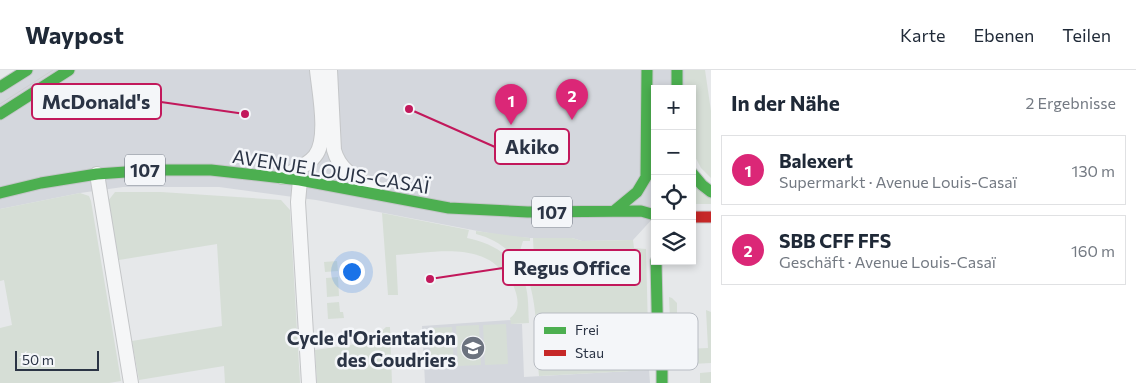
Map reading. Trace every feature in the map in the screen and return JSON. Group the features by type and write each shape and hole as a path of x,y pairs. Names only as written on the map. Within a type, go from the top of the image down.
{"main road":[{"path":"0,87 27,70"},
{"path":"0,114 69,70"},
{"path":"614,211 636,194 646,177 647,70"},
{"path":"677,70 678,85"},
{"name":"AVENUE LOUIS-CASAÏ","path":"0,193 41,183 97,174 194,170 238,172 300,180 449,208 511,212 640,211 651,214"},
{"path":"694,175 706,189"},
{"name":"AVENUE LOUIS-CASAÏ","path":"449,208 475,221"},
{"path":"696,217 711,217"},
{"path":"640,224 652,220"},
{"path":"656,265 657,313"},
{"path":"662,370 662,383"}],"street":[{"path":"280,178 310,160 320,148 321,122 317,70"},
{"path":"330,70 336,158 349,174 387,196"},
{"path":"97,174 131,383"},
{"path":"300,180 298,202 309,383"}],"shaded area":[{"path":"16,70 685,70 685,85 651,85 651,220 633,240 582,241 572,238 504,236 316,200 219,187 123,187 80,193 0,209 0,80"},
{"path":"685,70 705,70 711,111 711,178 701,168 696,159 696,85 685,85"},
{"path":"696,185 711,198 711,204 696,204"},
{"path":"115,192 161,192 281,200 290,210 300,383 225,383 224,366 139,380 132,341 222,326 217,244 119,260 108,201"},
{"path":"80,193 89,196 91,201 121,381 109,383 0,383 0,328 12,325 4,280 0,281 0,209"},
{"path":"382,213 469,230 467,238 477,240 502,253 516,266 525,284 528,298 529,323 511,324 510,318 515,313 518,301 511,281 504,270 502,271 492,262 480,256 467,253 453,251 396,255 398,295 388,295"},
{"path":"476,231 530,238 530,241 523,241 519,254 515,256 497,242 476,234"},
{"path":"533,238 572,238 582,241 633,240 634,248 646,249 648,313 535,313 532,292 523,267 525,263 534,259"},
{"path":"337,261 338,271 325,272 324,262"},
{"path":"338,277 339,296 327,297 326,278"},
{"path":"669,297 677,303 677,313 670,313"},
{"path":"339,302 340,312 343,312 344,318 328,319 327,303"},
{"path":"706,310 711,312 711,363 698,364 698,348 708,348"},
{"name":"Cycle d'Orientation des Coudriers","path":"511,320 511,324 522,324 524,377 649,370 650,383 425,383 422,326"},
{"path":"506,324 508,364 485,365 483,325"},
{"path":"479,325 481,365 458,366 456,326"},
{"path":"386,327 390,327 392,383 317,383 315,350 370,342"},
{"path":"452,327 454,367 431,368 429,328"},
{"path":"539,370 649,370 539,376"},
{"path":"711,372 711,383 700,383 700,373"}],"tram line":[{"path":"0,104 53,70"}],"traffic: fast":[{"path":"0,87 27,70"},
{"path":"0,114 69,70"},
{"path":"614,211 637,192 646,177 647,70"},
{"path":"677,70 677,85"},
{"path":"0,193 41,183 97,174 154,170 211,170 300,180 449,208 528,212 641,211 651,214"},
{"path":"694,175 711,192"},
{"path":"656,265 657,313"},
{"path":"662,370 662,383"}],"traffic: jam":[{"path":"696,217 711,217"}],"place":[{"name":"Akiko","path":"409,109"},
{"name":"McDonald's","path":"245,114"},
{"name":"SBB CFF FFS","path":"572,120"},
{"name":"Balexert","path":"511,125"},
{"name":"Regus Office","path":"430,279"},
{"name":"Cycle d'Orientation des Coudriers","path":"473,348"}]}
